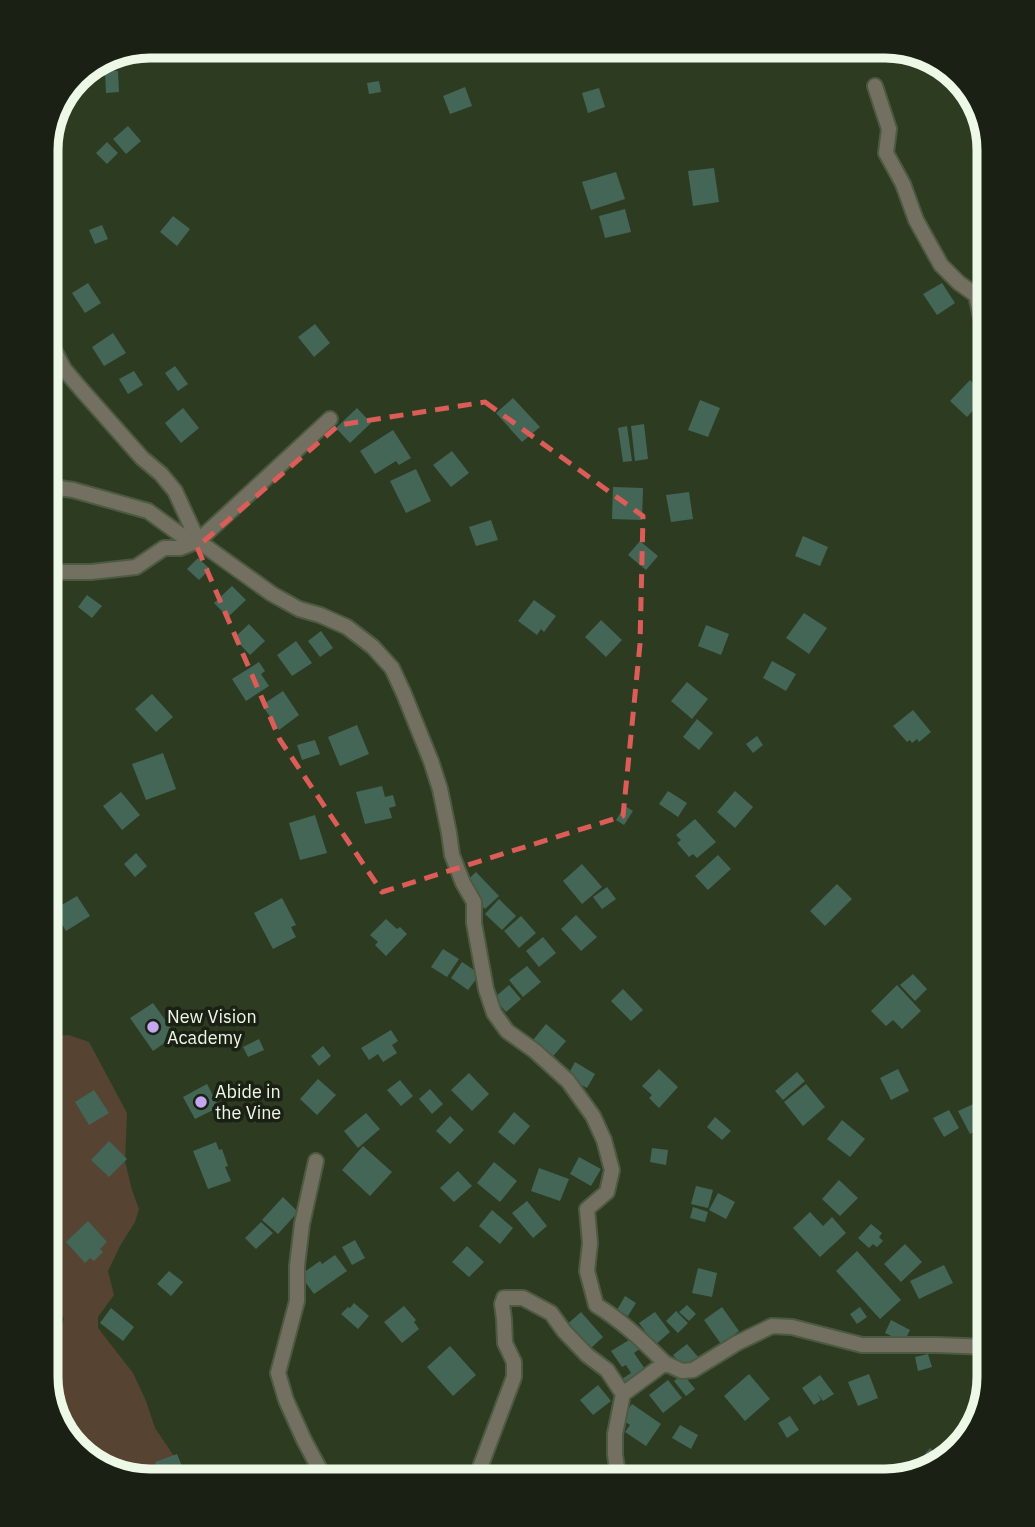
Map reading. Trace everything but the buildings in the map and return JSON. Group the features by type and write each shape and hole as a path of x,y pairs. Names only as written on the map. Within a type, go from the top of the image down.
{"street":[{"path":"876,86 889,130 886,153 903,184 916,219 941,265 976,295 977,299"},
{"path":"58,358 80,388 175,491 195,542"},
{"path":"58,572 91,572 136,567 164,548 180,548 195,542 330,419"},
{"path":"58,488 148,511 272,594 299,609 346,627 373,647 392,668 431,761 440,789 452,855 474,902 474,923 486,989 494,1013 507,1031 535,1051 568,1082 593,1116 604,1140 612,1170 607,1192 587,1209 590,1242 587,1271 596,1305 638,1335 665,1363 682,1371 693,1370 737,1342 772,1326 792,1326 862,1345 977,1347"},
{"path":"316,1161 302,1223 297,1266 297,1301 278,1373 286,1400 320,1469"},
{"path":"480,1469 514,1377 514,1362 505,1343 502,1304 504,1298 523,1298 551,1313 587,1355 607,1370 623,1394"},
{"path":"617,1469 615,1434 623,1394 665,1363"}],"highlighted area":[{"path":"485,402 643,516 640,644 623,816 382,892 280,740 197,547 339,425"}],"shaded area":[{"path":"58,1035 69,1035 89,1042 127,1113 125,1161 139,1209 135,1222 108,1271 114,1295 98,1317 98,1328 133,1373 155,1428 183,1469 144,1469 109,1460 77,1433 61,1401 58,1337 64,1319 58,1304"}],"place":[{"name":"New Vision Academy","path":"153,1027"},
{"name":"Abide in the Vine","path":"201,1102"}]}
